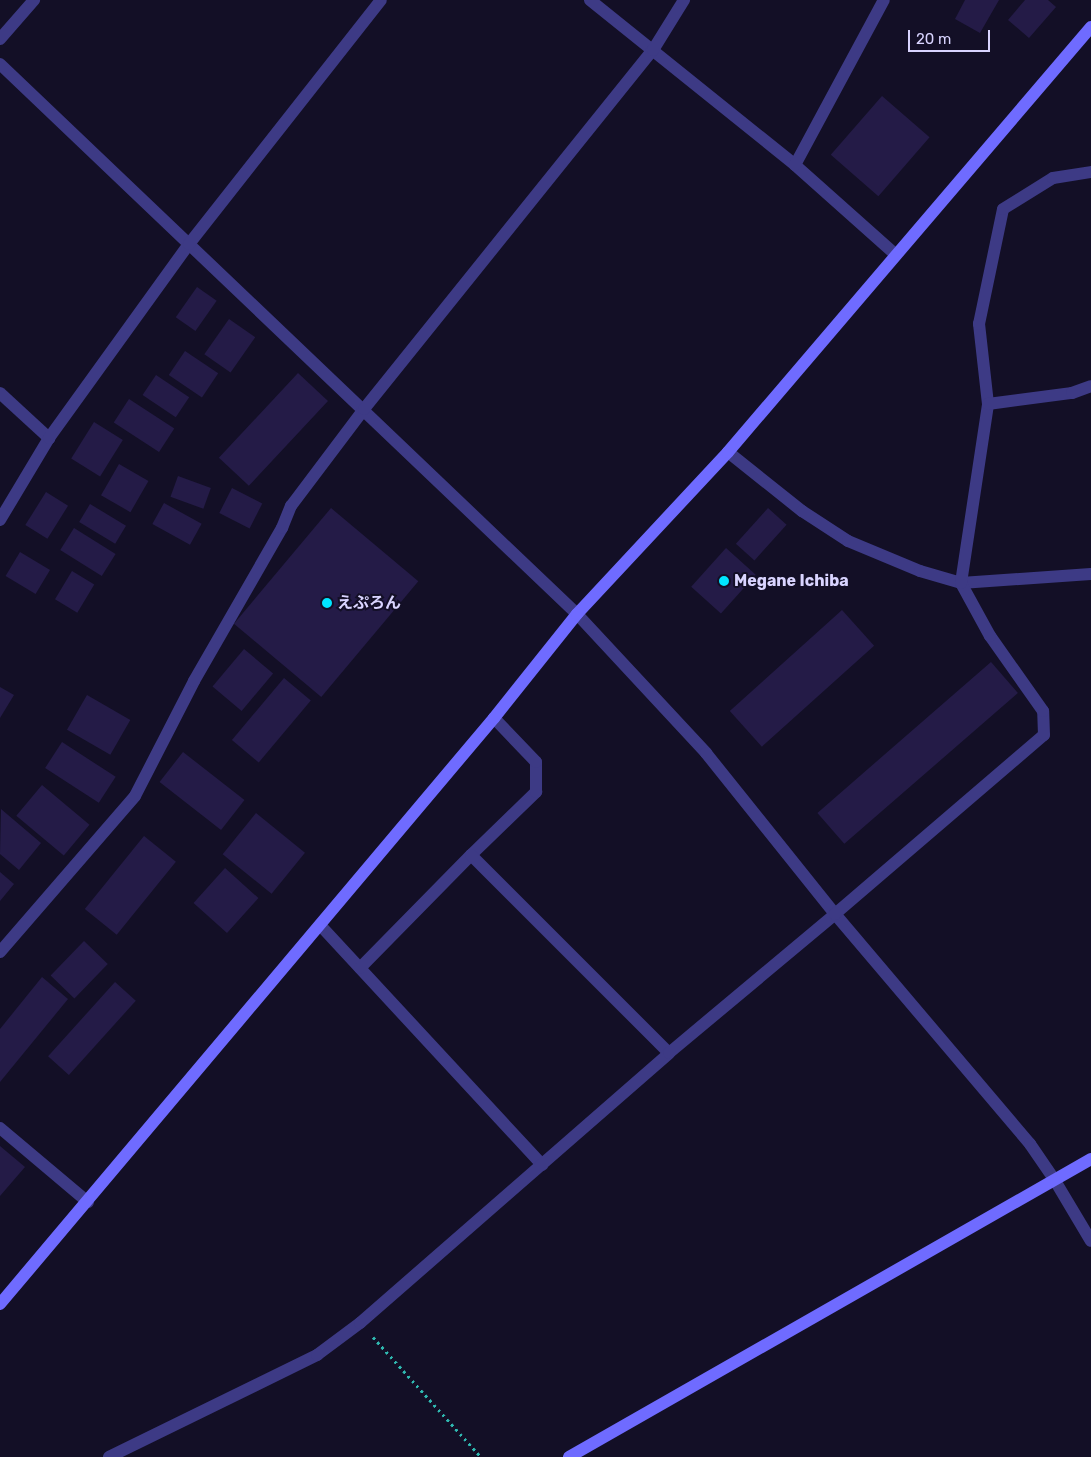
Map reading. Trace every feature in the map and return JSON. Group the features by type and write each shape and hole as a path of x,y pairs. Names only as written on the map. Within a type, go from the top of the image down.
{"street":[{"path":"0,39 34,0"},
{"path":"0,520 49,438 189,244 381,0"},
{"path":"590,0 795,165 896,255"},
{"path":"0,952 135,796 194,681 282,528 291,506 364,409 653,50 684,0"},
{"path":"795,165 884,0"},
{"path":"0,1304 88,1202 494,718 577,614 728,452 1091,27"},
{"path":"0,64 577,614 706,753 835,914 1030,1144 1054,1178 1091,1241"},
{"path":"108,1457 316,1355 360,1323 669,1053 835,914 1044,734 1043,711 990,636 961,583 988,404 979,324 1003,209 1053,178 1091,172"},
{"path":"988,404 1072,393 1091,386"},
{"path":"0,393 49,438"},
{"path":"728,452 802,510 848,541 920,571 961,583 1091,574"},
{"path":"360,968 536,792 536,762 494,718"},
{"path":"472,855 669,1053"},
{"path":"320,926 542,1164"},
{"path":"0,1128 88,1202"},
{"path":"569,1457 1091,1158"}],"path":[{"path":"360,1323 481,1457"}],"building":[{"path":"965,0 999,0 980,33 955,19"},
{"path":"1025,0 1048,0 1056,7 1029,38 1008,20"},
{"path":"882,96 930,137 878,196 831,155"},
{"path":"197,287 217,301 195,331 176,317"},
{"path":"229,319 255,337 231,373 204,354"},
{"path":"185,351 218,373 202,397 169,375"},
{"path":"298,373 328,401 249,486 219,458"},
{"path":"156,375 189,397 176,417 143,395"},
{"path":"129,399 174,428 159,452 114,422"},
{"path":"94,422 123,440 100,476 71,458"},
{"path":"119,464 148,481 130,512 101,495"},
{"path":"178,476 211,488 203,509 170,497"},
{"path":"232,488 262,503 250,528 219,513"},
{"path":"46,492 68,506 47,539 25,525"},
{"path":"164,503 202,524 190,545 152,524"},
{"path":"90,504 126,526 115,544 79,522"},
{"name":"えぷろん","path":"331,508 418,581 321,697 234,624"},
{"path":"768,508 787,525 754,560 736,544"},
{"path":"74,528 116,554 102,576 60,550"},
{"name":"Megane Ichiba","path":"726,548 756,575 721,613 691,587"},
{"path":"20,552 50,570 36,594 6,576"},
{"path":"72,571 94,584 77,613 55,599"},
{"path":"842,610 874,646 762,747 730,711"},
{"path":"244,649 273,673 242,711 213,687"},
{"path":"991,662 1018,693 844,844 817,813"},
{"path":"284,678 311,700 259,763 232,740"},
{"path":"0,687 14,695 0,718"},
{"path":"87,695 130,720 110,755 67,730"},
{"path":"62,742 116,777 99,803 45,768"},
{"path":"183,752 244,800 221,830 160,782"},
{"path":"42,785 89,825 64,855 16,816"},
{"path":"1,809 41,843 19,870 0,854"},
{"path":"256,813 305,853 272,894 223,854"},
{"path":"144,836 176,862 117,935 85,909"},
{"path":"225,868 258,898 227,933 194,903"},
{"path":"0,872 14,884 0,901"},
{"path":"84,941 108,964 74,998 51,976"},
{"path":"42,977 68,999 0,1082 0,1029"},
{"path":"115,982 136,1001 69,1075 48,1056"},
{"path":"0,1146 25,1167 0,1196"}],"place":[{"name":"Megane Ichiba","path":"724,581"},
{"name":"えぷろん","path":"327,603"}]}
